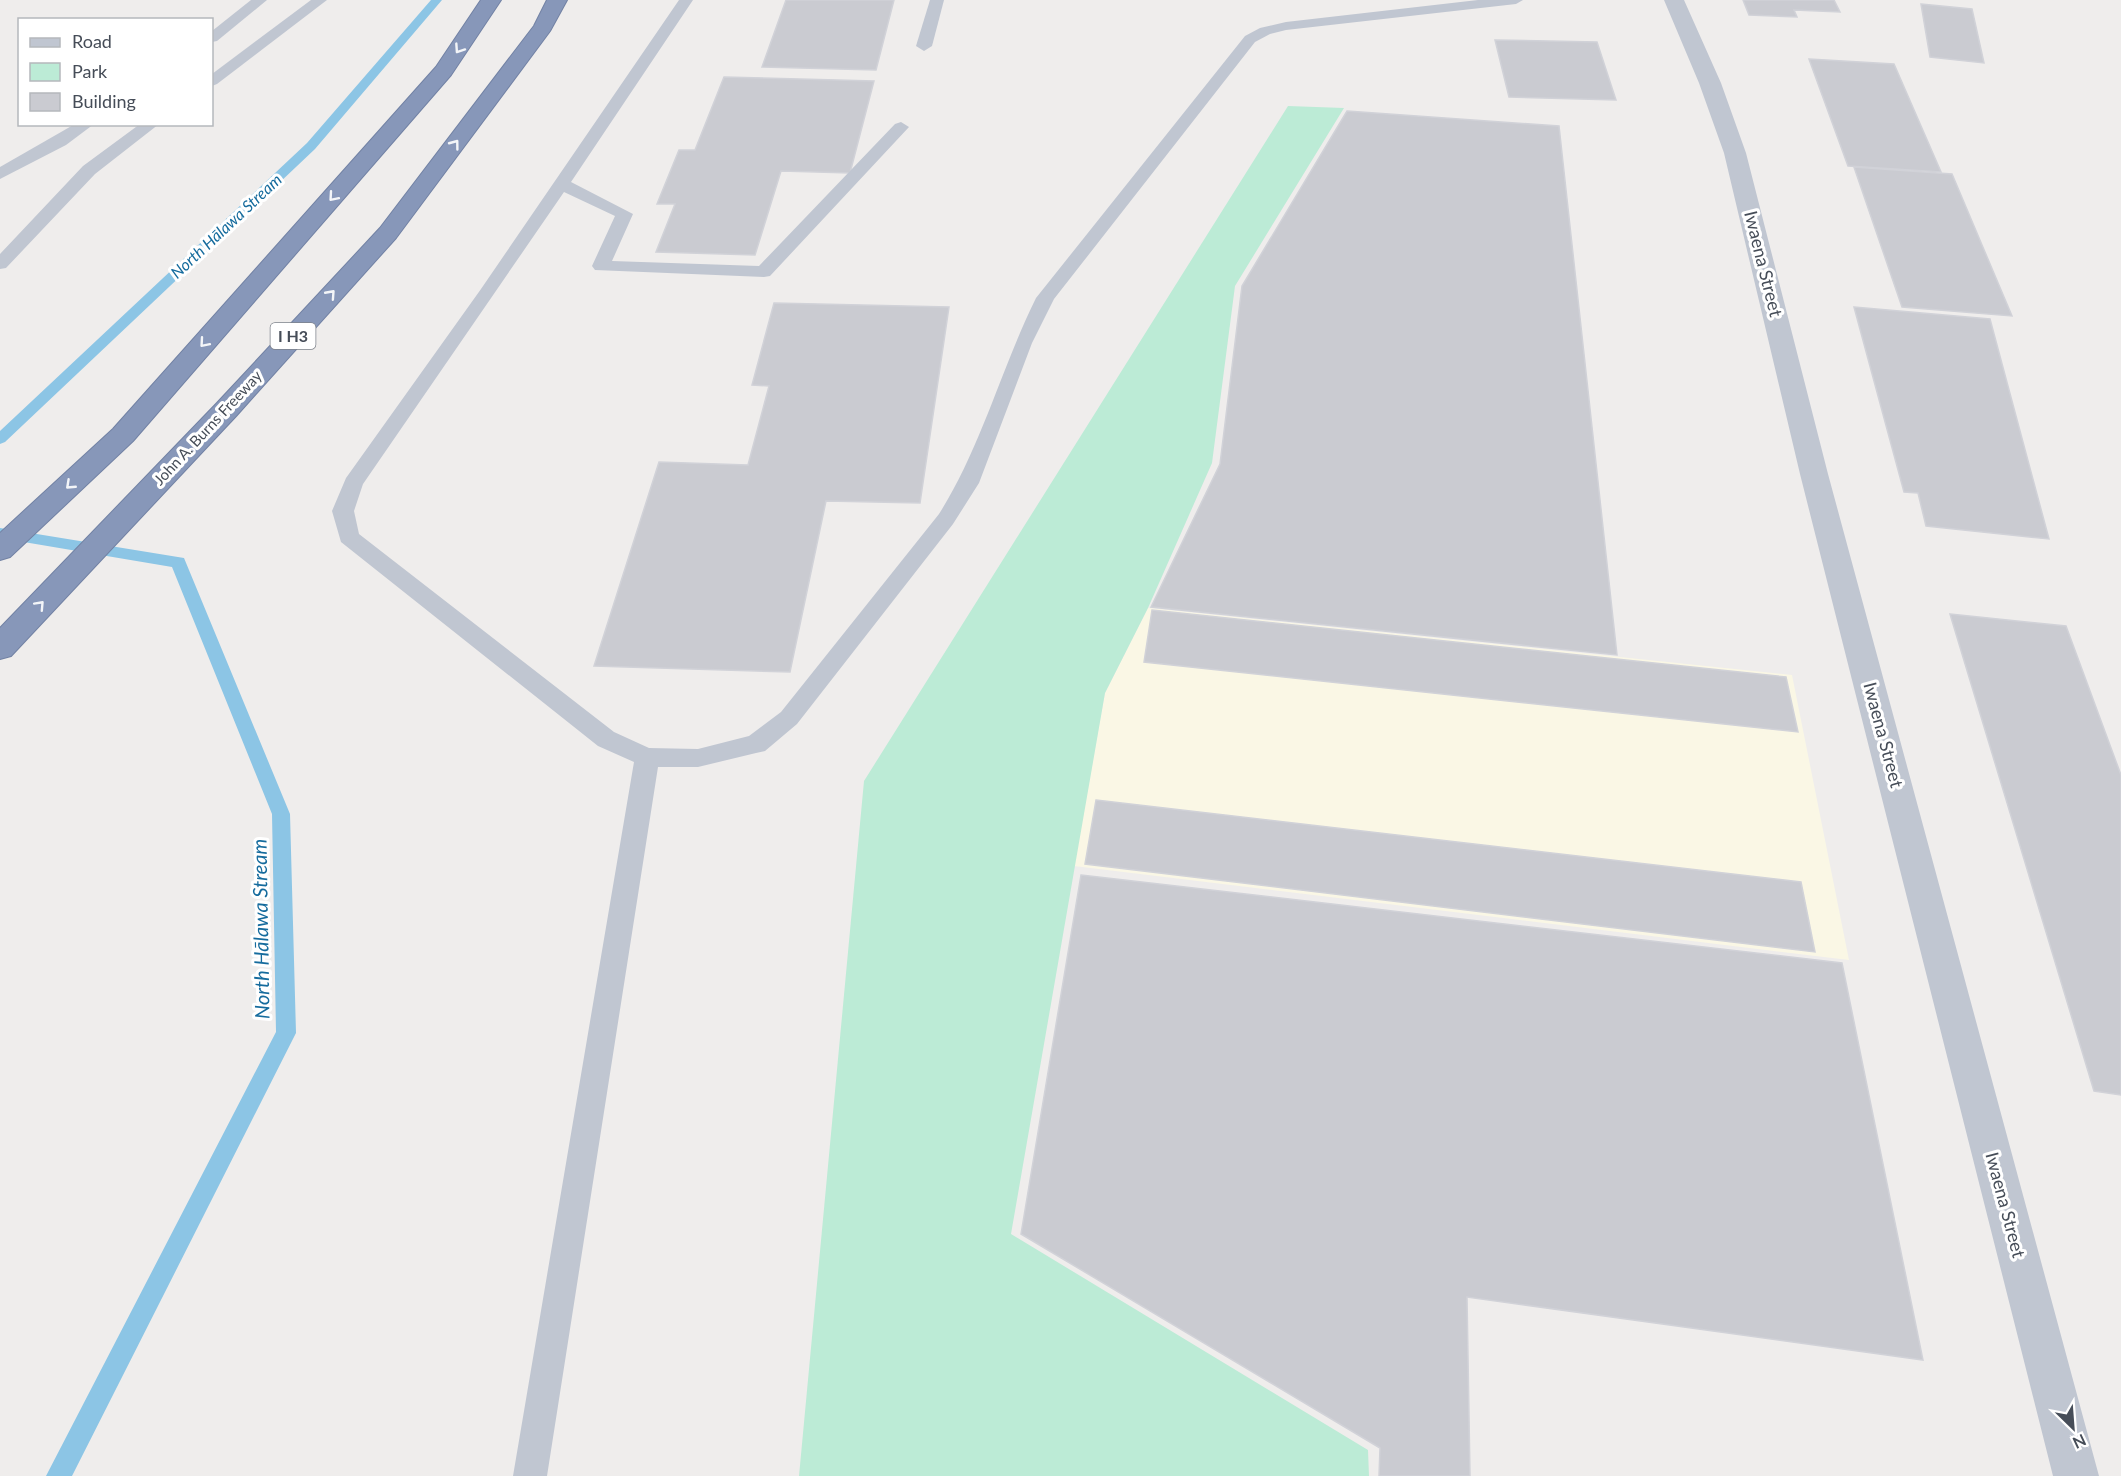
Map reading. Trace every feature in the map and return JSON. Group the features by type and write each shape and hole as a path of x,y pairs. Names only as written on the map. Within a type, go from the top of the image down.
{"highway":[{"path":"0,550 123,435 444,71 492,0"},
{"name":"John A. Burns Freeway","path":"0,648 227,409 388,233 543,27 557,0"}],"street":[{"name":"Iwaena Street","path":"1674,0 1710,83 1735,153 1814,474 2076,1476"}],"lane":[{"path":"213,37 260,0"},
{"path":"213,80 320,0"},
{"path":"686,0 562,184 353,483 343,512 349,537 606,739 647,757 698,758 756,744 789,718 946,519 969,483 1023,343 1057,279 1250,39 1264,31 1286,26 1516,0"},
{"path":"924,46 937,0"},
{"path":"0,174 60,142 83,126"},
{"path":"0,264 89,170 149,126"},
{"path":"562,184 624,214 601,266 764,272 901,127"},
{"path":"530,1476 647,757"}],"shaded area":[{"path":"1148,608 1792,675 1849,960 1074,866 1105,693"}],"green space":[{"path":"1288,106 1344,108 1235,286 1212,463 1148,608 1105,693 1011,1234 1368,1450 1369,1476 799,1476 864,781"}],"building":[{"path":"786,0 894,0 876,70 762,67"},
{"path":"1743,0 1834,0 1840,12 1794,10 1797,17 1749,15"},
{"path":"1921,4 1972,9 1984,63 1930,57"},
{"path":"1495,40 1597,42 1616,100 1509,97"},
{"path":"1809,59 1894,64 1941,172 1848,166"},
{"path":"724,77 874,81 850,173 781,171 755,255 656,252 675,204 657,204 679,150 695,150"},
{"path":"1347,111 1559,126 1617,655 1151,607 1220,464 1242,286"},
{"path":"1854,167 1952,174 2012,316 1902,307"},
{"path":"774,303 949,307 920,503 826,501 790,672 594,666 659,462 748,465 769,386 752,385"},
{"path":"1854,307 1990,319 2049,539 1926,526 1918,493 1904,492"},
{"path":"1152,610 1786,677 1798,732 1144,662"},
{"path":"1950,614 2066,626 2121,775 2121,1095 2094,1091"},
{"path":"1096,800 1801,882 1815,952 1085,864"},
{"path":"1081,875 1842,963 1923,1360 1467,1297 1470,1476 1379,1476 1380,1448 1021,1234"}],"waterway":[{"name":"North Hālawa Stream","path":"0,439 311,146 437,0"},
{"name":"North Hālawa Stream","path":"0,533 178,562 281,814 286,1033 59,1476"}]}
